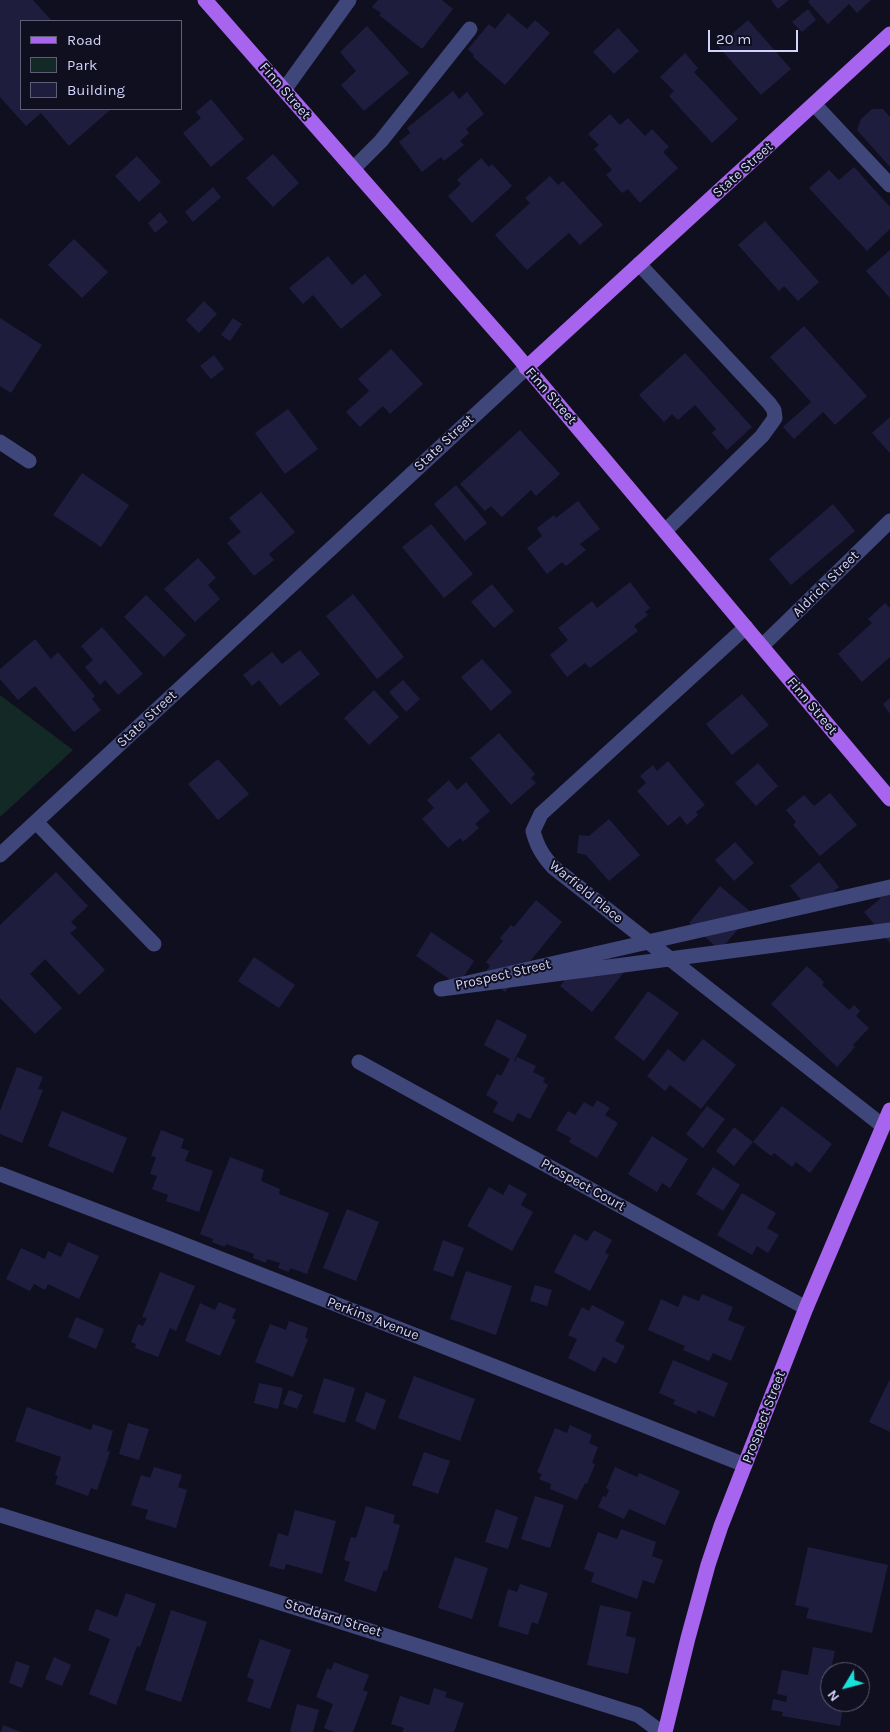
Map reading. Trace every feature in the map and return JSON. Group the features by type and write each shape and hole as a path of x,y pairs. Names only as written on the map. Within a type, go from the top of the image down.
{"main road":[{"name":"Finn Street","path":"204,0 353,168 526,368 890,799"},
{"name":"State Street","path":"526,368 890,34"},
{"name":"Prospect Street","path":"665,1732 678,1674 708,1565 806,1308 890,1110"}],"street":[{"path":"284,90 349,0"},
{"path":"353,168 381,141 470,29"},
{"path":"814,104 890,184"},
{"path":"639,264 769,403 774,410 775,418 762,436 665,531"},
{"name":"State Street","path":"0,854 526,368"},
{"path":"0,442 29,460"},
{"name":"Aldrich Street","path":"762,646 890,521"},
{"name":"Warfield Place","path":"746,627 541,814 533,831 534,836 542,854 552,867 883,1126"},
{"path":"36,822 154,944"},
{"name":"Prospect Street","path":"890,887 441,989 890,930"},
{"name":"Prospect Court","path":"359,1062 806,1308"},
{"name":"Perkins Avenue","path":"0,1174 745,1465"},
{"name":"Stoddard Street","path":"0,1515 638,1715 661,1732"}],"green space":[{"path":"0,695 73,750 0,817"}],"building":[{"path":"0,0 33,0 51,20 20,20 20,110 110,110 69,146 41,113 26,126 0,97"},
{"path":"378,0 442,0 453,9 422,49 379,15 381,13 372,7"},
{"path":"771,0 789,0 778,9"},
{"path":"810,0 871,0 857,13 849,4 828,24 808,2"},
{"path":"808,9 816,20 802,32 792,22"},
{"path":"508,13 527,29 535,20 550,33 505,85 473,57 474,55 468,49 489,24 495,29"},
{"path":"748,20 791,69 761,95 718,46"},
{"path":"367,26 409,73 364,111 341,85 356,71 340,52"},
{"path":"618,28 639,51 614,74 593,52"},
{"path":"685,53 698,68 694,72 738,119 712,143 669,96 674,91 660,77"},
{"path":"453,91 459,99 467,92 484,114 466,129 469,133 460,141 464,145 444,161 441,157 422,172 399,142 410,133 407,128"},
{"path":"211,99 244,139 211,167 183,133 201,118 196,112"},
{"path":"872,109 883,109 890,117 890,167 857,130 861,119"},
{"path":"610,114 620,125 628,118 645,136 652,129 669,147 663,152 678,168 640,203 628,189 622,193 606,175 612,170 594,149 599,145 588,134"},
{"path":"273,154 299,183 273,207 246,178"},
{"path":"137,156 161,182 139,202 115,176"},
{"path":"481,158 489,167 492,164 512,186 472,223 448,196 461,184 457,180"},
{"path":"854,167 890,207 890,229 867,251 809,188 829,170 839,180"},
{"path":"550,176 558,185 563,181 603,225 580,245 569,233 527,270 495,235 530,203 525,198"},
{"path":"213,187 221,197 193,222 185,212"},
{"path":"160,212 168,222 155,233 148,223"},
{"path":"765,221 819,282 798,301 784,286 779,291 738,245"},
{"path":"74,239 108,272 82,298 48,265"},
{"path":"890,250 890,298 866,271"},
{"path":"328,256 352,285 365,274 382,295 341,329 313,295 303,304 289,288"},
{"path":"204,301 217,314 199,333 186,320"},
{"path":"0,318 42,345 11,393 0,386"},
{"path":"233,318 242,324 230,341 221,335"},
{"path":"804,326 867,396 835,425 823,412 794,439 783,427 811,402 770,357"},
{"path":"391,349 423,384 390,414 383,406 360,427 346,412 369,391 358,379"},
{"path":"685,353 752,427 727,450 712,433 716,429 695,405 678,420 672,414 664,422 639,395"},
{"path":"214,355 224,369 211,379 200,366"},
{"path":"288,409 318,449 285,474 255,433"},
{"path":"890,417 890,453 872,433"},
{"path":"520,430 560,474 536,496 531,490 502,517 491,506 485,511 460,484"},
{"path":"82,473 129,505 101,547 53,515"},
{"path":"456,485 487,523 465,541 434,504"},
{"path":"261,492 295,532 269,554 274,560 254,576 227,543 241,532 229,518"},
{"path":"578,501 600,529 580,544 586,550 566,566 562,562 547,574 527,548 542,536 537,528 554,515 556,518"},
{"path":"833,504 855,531 791,585 769,559"},
{"path":"431,524 473,574 444,598 402,547"},
{"path":"198,558 216,578 208,585 220,599 195,622 164,589"},
{"path":"630,582 650,608 645,612 648,615 634,626 638,631 590,668 585,663 567,677 550,655 568,640 558,628 592,601 597,608"},
{"path":"492,584 514,611 494,628 471,602"},
{"path":"353,594 404,657 377,679 326,616"},
{"path":"146,595 186,635 164,657 124,617"},
{"path":"885,603 890,608 890,657 862,682 838,654 872,623 868,619"},
{"path":"102,627 143,674 118,695 105,680 100,685 85,667 93,660 81,646"},
{"path":"35,639 51,659 58,652 95,696 92,699 101,710 74,732 35,686 18,700 0,679 0,669"},
{"path":"300,650 320,674 280,706 259,680 252,686 243,675 272,652 282,664"},
{"path":"482,659 512,692 491,711 461,677"},
{"path":"403,680 420,699 406,712 389,692"},
{"path":"374,690 399,717 369,745 344,718"},
{"path":"742,694 769,725 732,755 706,724"},
{"path":"890,698 890,714 883,704"},
{"path":"499,733 535,774 531,778 536,783 511,805 470,758"},
{"path":"218,759 249,794 218,820 188,784"},
{"path":"668,761 705,805 696,812 698,815 687,825 680,816 668,826 637,791 646,783 640,776 653,765 657,771"},
{"path":"758,763 778,786 756,806 735,783"},
{"path":"449,780 457,790 466,782 490,811 475,824 479,828 463,842 460,838 448,848 422,819 434,808 427,800"},
{"path":"830,793 857,825 820,856 793,825 796,822 786,810 804,795 814,806"},
{"path":"609,819 640,855 609,881 586,855 577,853 579,835 589,836"},
{"path":"735,842 754,863 734,881 715,860"},
{"path":"819,862 839,887 810,911 790,886"},
{"path":"56,872 88,906 71,922 77,928 70,933 105,970 79,995 45,959 30,974 62,1008 35,1034 0,998 0,925"},
{"path":"890,882 890,943 864,912 880,899 875,892"},
{"path":"720,886 752,913 720,950 689,923"},
{"path":"536,900 562,922 505,992 484,974 490,966 486,962 503,941 500,938 511,925 514,927"},
{"path":"431,932 474,961 458,985 416,956"},
{"path":"594,945 625,971 592,1012 560,986"},
{"path":"254,957 295,985 279,1008 238,981"},
{"path":"807,966 824,982 822,985 849,1010 854,1005 860,1011 856,1016 869,1028 853,1045 855,1047 837,1067 771,1004"},
{"path":"648,991 679,1013 644,1061 614,1038"},
{"path":"497,1019 527,1035 514,1061 517,1057 536,1066 533,1072 545,1078 543,1082 548,1085 530,1119 518,1113 513,1122 493,1112 498,1102 486,1095 497,1074 501,1076 510,1059 484,1045"},
{"path":"703,1039 736,1065 701,1109 670,1085 665,1091 647,1076 668,1049 684,1062"},
{"path":"17,1067 43,1077 38,1089 43,1090 22,1143 0,1134 0,1111"},
{"path":"597,1100 610,1108 605,1115 618,1123 597,1158 569,1142 571,1138 556,1130 568,1111 575,1115 584,1102 593,1107"},
{"path":"707,1106 725,1119 703,1148 686,1134"},
{"path":"782,1106 832,1144 810,1173 796,1162 792,1167 774,1153 771,1156 753,1142"},
{"path":"62,1111 127,1138 113,1173 48,1146"},
{"path":"734,1127 753,1142 734,1166 716,1151"},
{"path":"161,1130 184,1139 181,1148 189,1151 185,1161 213,1171 199,1212 166,1201 168,1195 152,1189 157,1176 150,1174 156,1157 151,1156"},
{"path":"652,1136 688,1159 670,1188 662,1183 657,1192 628,1174"},
{"path":"230,1157 264,1170 261,1181 280,1189 279,1194 329,1213 307,1274 290,1268 289,1272 278,1268 280,1263 267,1259 266,1263 253,1258 254,1254 226,1244 225,1247 212,1242 213,1239 200,1234"},
{"path":"713,1167 740,1185 723,1211 696,1194"},
{"path":"509,1184 527,1194 521,1205 533,1212 512,1251 467,1226 489,1187 503,1195"},
{"path":"742,1193 776,1213 767,1228 779,1235 768,1253 757,1246 752,1255 717,1235"},
{"path":"347,1209 379,1222 356,1281 323,1268"},
{"path":"594,1230 612,1240 605,1253 609,1255 590,1291 554,1272 574,1234 587,1241"},
{"path":"443,1240 464,1248 453,1277 433,1270"},
{"path":"68,1242 99,1256 79,1299 48,1284 45,1290 34,1284 30,1291 6,1279 21,1248 45,1259 48,1251 61,1257"},
{"path":"466,1271 512,1286 496,1335 450,1319"},
{"path":"160,1272 195,1286 176,1331 170,1328 158,1357 135,1348 136,1344 131,1342 138,1324 143,1326 147,1318 142,1317"},
{"path":"535,1285 552,1290 547,1306 530,1301"},
{"path":"702,1294 733,1307 728,1320 745,1327 731,1361 713,1353 709,1361 683,1350 685,1346 648,1330 661,1299 678,1307 683,1295 699,1301"},
{"path":"219,1302 236,1309 232,1318 236,1320 220,1356 185,1341 200,1303 215,1310"},
{"path":"592,1305 625,1322 615,1341 625,1346 616,1364 603,1357 595,1372 568,1358 577,1339 568,1335 582,1307 589,1311"},
{"path":"76,1317 104,1329 96,1349 68,1337"},
{"path":"289,1321 308,1328 305,1338 308,1339 293,1377 255,1362 270,1324 286,1330"},
{"path":"673,1360 728,1383 714,1417 698,1410 696,1414 673,1404 675,1400 659,1393"},
{"path":"414,1376 475,1399 460,1441 398,1418"},
{"path":"324,1378 355,1388 345,1423 313,1413"},
{"path":"890,1379 890,1432 869,1422"},
{"path":"259,1383 283,1388 278,1409 254,1403"},
{"path":"289,1390 303,1395 297,1409 283,1404"},
{"path":"366,1392 386,1400 375,1430 355,1421"},
{"path":"27,1407 91,1430 93,1424 113,1431 107,1451 110,1452 97,1490 91,1488 88,1496 55,1484 58,1476 55,1475 61,1457 15,1441"},
{"path":"128,1423 149,1429 139,1460 119,1454"},
{"path":"570,1425 592,1435 589,1443 598,1447 592,1463 595,1464 587,1484 585,1483 577,1500 550,1489 551,1484 539,1479 542,1474 537,1472 555,1428 567,1433"},
{"path":"424,1452 450,1461 438,1494 412,1485"},
{"path":"154,1467 182,1475 178,1487 187,1490 176,1528 145,1519 148,1510 131,1505 141,1475 150,1478"},
{"path":"615,1467 637,1477 639,1473 680,1491 665,1525 629,1509 624,1519 598,1507 603,1496 606,1497 609,1490 606,1488"},
{"path":"535,1496 564,1505 550,1548 521,1539"},
{"path":"366,1506 395,1515 393,1523 400,1525 387,1571 384,1570 376,1592 344,1581 350,1562 344,1560 351,1537 356,1538"},
{"path":"496,1509 518,1517 508,1549 485,1542"},
{"path":"295,1510 336,1521 322,1574 286,1564 284,1570 269,1566 278,1533 288,1536"},
{"path":"621,1529 656,1542 652,1556 663,1560 654,1584 643,1580 637,1599 591,1582 594,1573 584,1569 598,1532 617,1539"},
{"path":"808,1547 888,1565 872,1633 806,1618 809,1608 795,1605"},
{"path":"455,1557 488,1568 472,1619 438,1608"},
{"path":"520,1584 548,1593 538,1624 532,1622 528,1635 498,1626 508,1589 517,1592"},
{"path":"126,1593 156,1604 140,1647 137,1646 116,1705 89,1694 110,1639 88,1630 96,1609 117,1617"},
{"path":"600,1605 631,1612 626,1636 636,1638 628,1674 587,1665"},
{"path":"171,1610 207,1622 181,1702 145,1690"},
{"path":"260,1639 291,1650 270,1709 247,1701 254,1680 247,1677"},
{"path":"813,1647 835,1651 833,1662 820,1662 820,1712 842,1712 840,1726 782,1716 783,1712 771,1710 773,1699 786,1702 787,1696 777,1694 782,1670 808,1675"},
{"path":"54,1657 71,1665 62,1686 45,1679"},
{"path":"16,1661 30,1666 22,1688 9,1683"},
{"path":"334,1662 369,1675 363,1690 368,1692 353,1732 334,1732 324,1728 333,1704 316,1697 327,1668 331,1670"},
{"path":"434,1688 447,1692 445,1697 464,1703 454,1732 402,1732 404,1728 391,1724 400,1696 429,1705"},
{"path":"297,1704 319,1710 313,1732 290,1732"},
{"path":"3,1725 21,1732 1,1732"}]}
